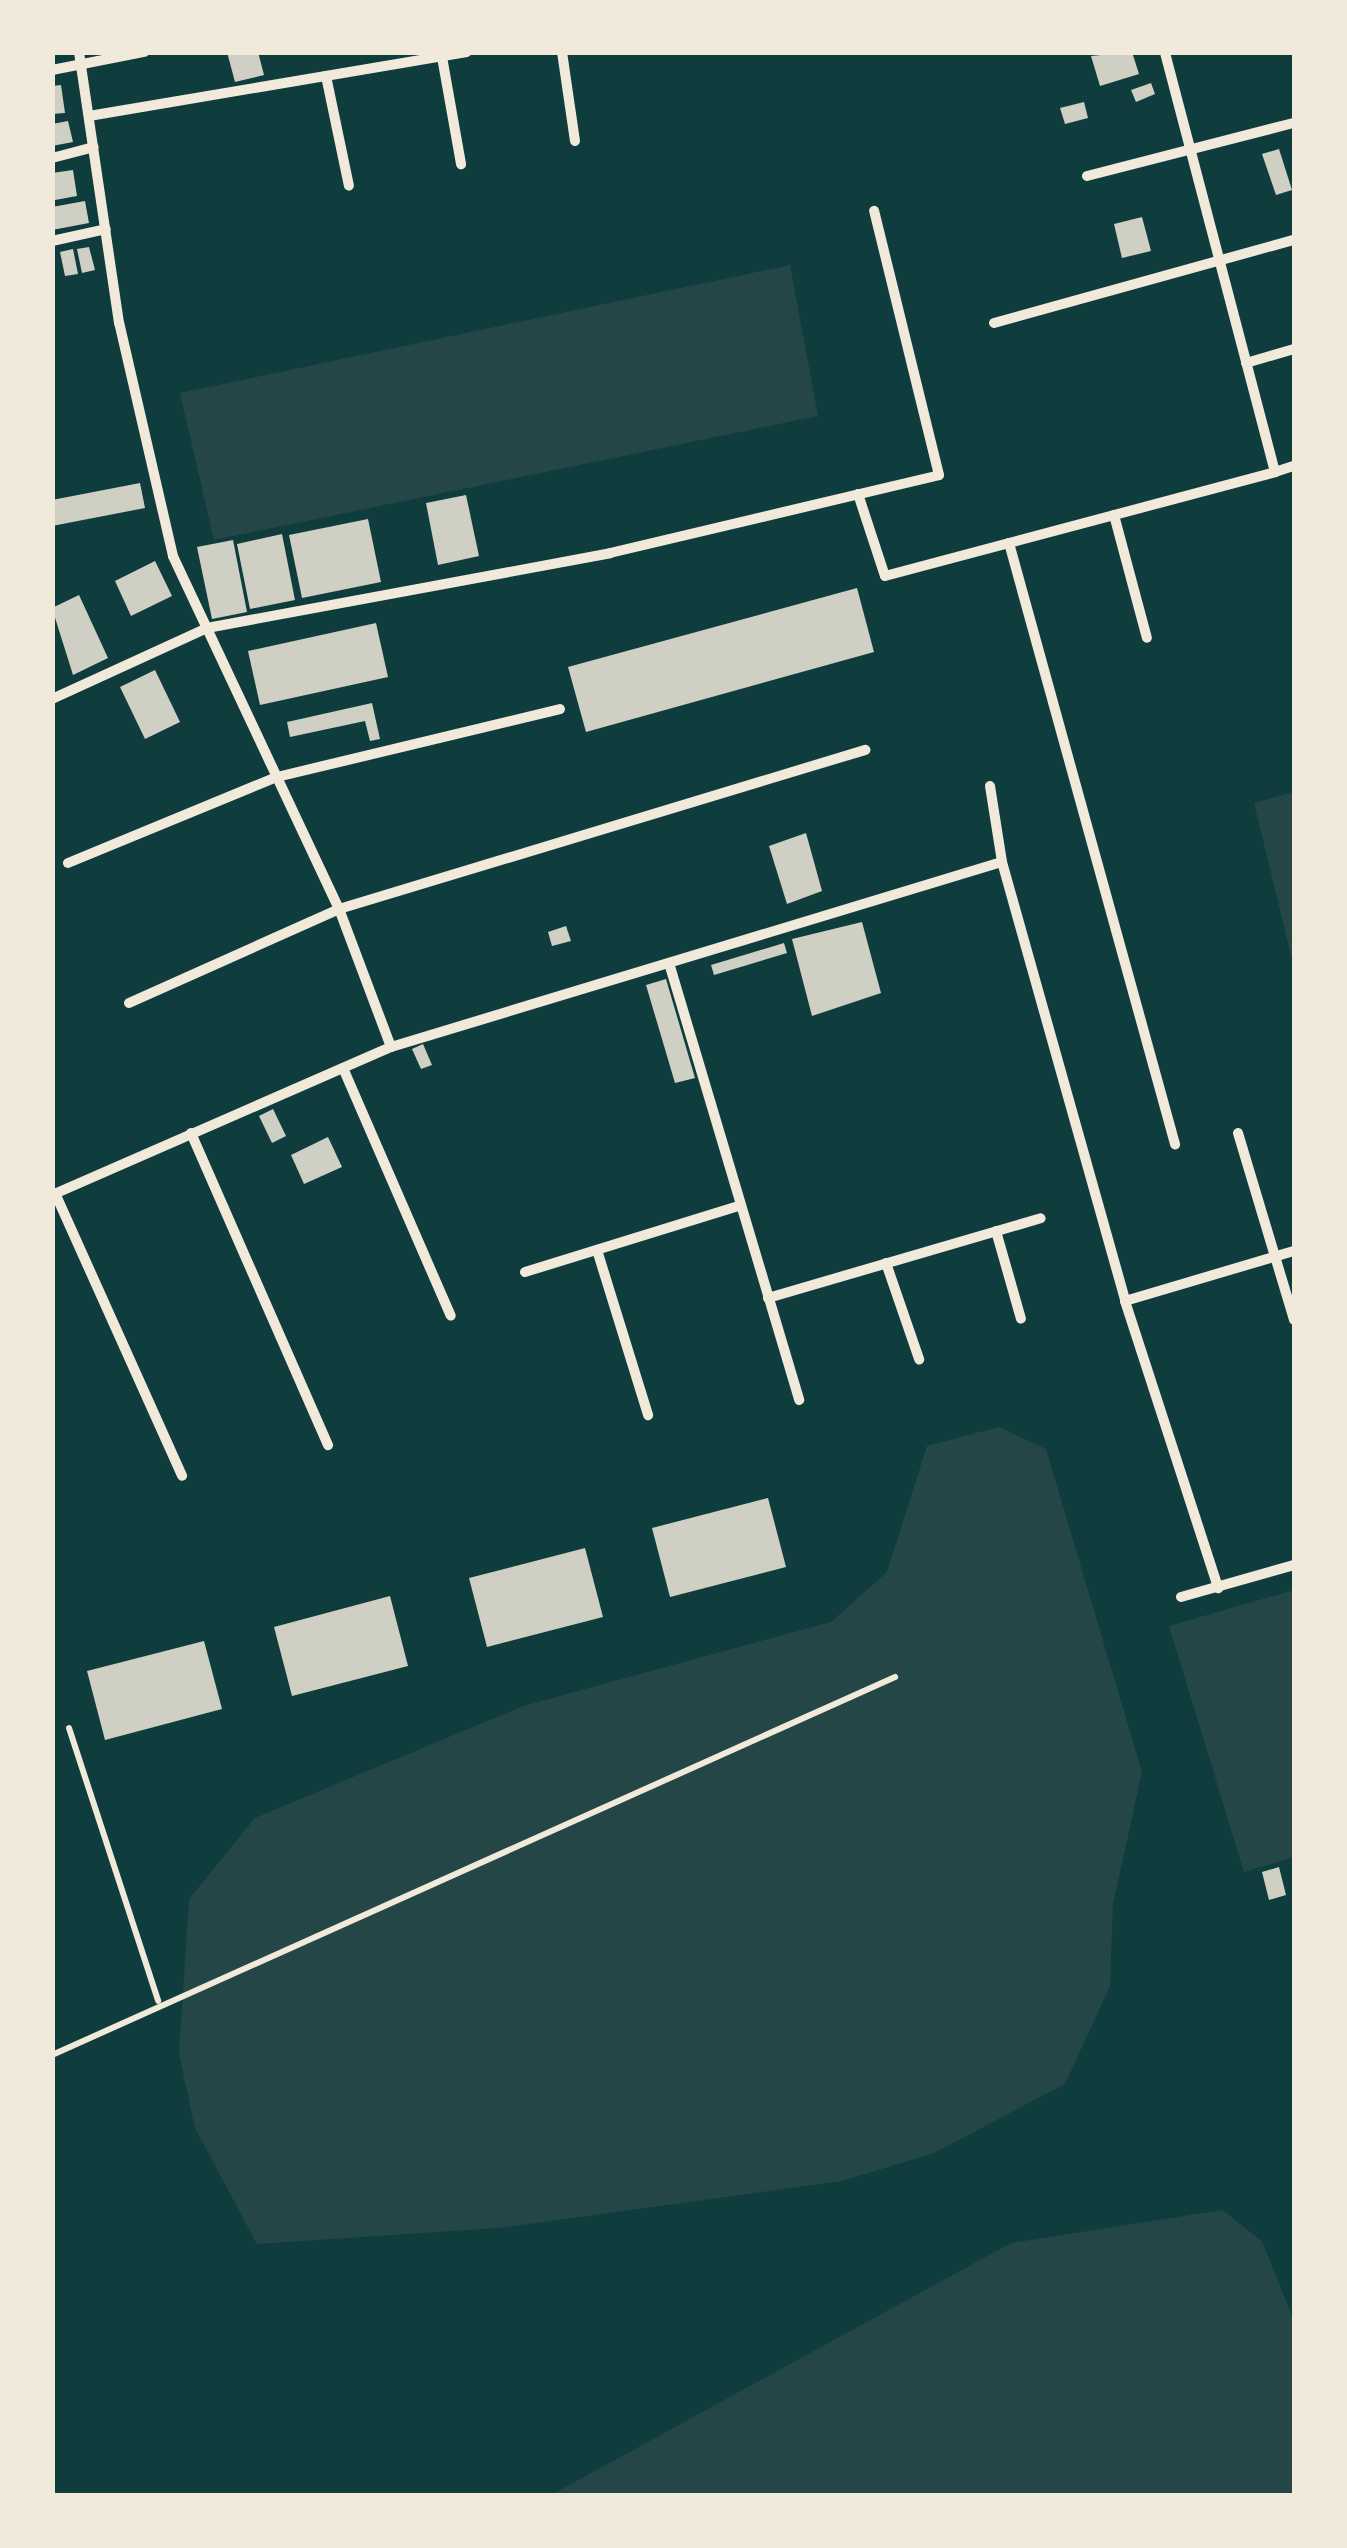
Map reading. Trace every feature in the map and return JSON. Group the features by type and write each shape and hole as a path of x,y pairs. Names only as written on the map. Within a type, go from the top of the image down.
{"street":[{"path":"79,52 106,229 173,556 339,909 391,1047"},
{"path":"52,70 144,52"},
{"path":"89,116 466,52"},
{"path":"562,52 575,141"},
{"path":"1165,52 1275,472"},
{"path":"442,57 461,164"},
{"path":"326,76 349,186"},
{"path":"1087,176 1294,123"},
{"path":"52,158 94,147"},
{"path":"52,699 207,628 610,553 938,475 874,211"},
{"path":"52,241 106,229"},
{"path":"994,323 1294,240"},
{"path":"1246,363 1294,349"},
{"path":"858,494 884,576 1294,466"},
{"path":"1114,514 1147,638"},
{"path":"1008,543 1176,1144"},
{"path":"68,863 276,777 560,709"},
{"path":"129,1003 339,909 865,750"},
{"path":"990,786 1002,862 1125,1301 1218,1588"},
{"path":"182,1476 54,1194 391,1047 1002,862"},
{"path":"669,962 799,1400"},
{"path":"343,1068 450,1316"},
{"path":"190,1133 328,1446"},
{"path":"1238,1134 1294,1320"},
{"path":"525,1272 741,1206"},
{"path":"768,1298 1041,1218"},
{"path":"996,1231 1021,1320"},
{"path":"597,1250 648,1416"},
{"path":"1125,1301 1294,1251"},
{"path":"886,1264 919,1359"},
{"path":"1181,1596 1294,1565"}],"lane":[{"path":"52,2056 158,2001 895,1678"},
{"path":"70,1728 158,2001"}],"shaded area":[{"path":"790,265 818,416 214,540 180,393"},
{"path":"1294,792 1294,968 1254,803"},
{"path":"999,1427 1046,1449 1142,1772 1113,1904 1110,1986 1065,2084 934,2153 842,2181 498,2228 257,2244 195,2128 179,2054 189,1899 255,1818 523,1706 831,1622 887,1572 927,1446"},
{"path":"1294,1590 1294,1857 1244,1872 1169,1626"},
{"path":"1222,2210 1262,2241 1294,2321 1294,2495 551,2495 1011,2243"}],"building":[{"path":"227,52 258,52 264,75 235,82"},
{"path":"1132,52 1139,74 1100,86 1091,56"},
{"path":"1151,83 1155,94 1136,102 1131,90"},
{"path":"61,85 65,113 52,114 52,86"},
{"path":"1084,102 1088,118 1065,124 1060,108"},
{"path":"68,121 73,142 52,146 52,124"},
{"path":"1279,149 1292,190 1276,195 1262,154"},
{"path":"73,170 77,196 55,200 52,173"},
{"path":"85,201 89,223 52,230 52,207"},
{"path":"1142,217 1151,251 1122,258 1114,224"},
{"path":"89,247 95,270 82,273 77,249"},
{"path":"73,249 78,274 65,276 60,252"},
{"path":"140,483 145,508 52,526 52,500"},
{"path":"466,495 479,556 438,565 426,503"},
{"path":"368,519 381,582 302,598 289,535"},
{"path":"282,534 295,600 250,609 237,544"},
{"path":"233,540 247,612 212,619 197,547"},
{"path":"155,561 172,596 131,616 115,581"},
{"path":"857,588 874,652 586,732 568,667"},
{"path":"79,595 108,658 73,675 52,608"},
{"path":"376,623 388,677 260,705 248,651"},
{"path":"155,670 180,722 145,739 120,687"},
{"path":"372,703 380,739 370,741 365,721 290,737 287,722"},
{"path":"806,833 822,891 787,904 769,846"},
{"path":"862,922 881,993 812,1016 792,939"},
{"path":"566,926 571,941 552,946 548,932"},
{"path":"784,943 787,953 714,975 711,965"},
{"path":"666,979 695,1078 675,1083 646,985"},
{"path":"423,1044 432,1065 421,1069 412,1049"},
{"path":"273,1109 286,1136 272,1143 259,1116"},
{"path":"328,1137 342,1167 304,1184 291,1155"},
{"path":"768,1498 786,1567 670,1597 652,1528"},
{"path":"585,1548 603,1617 487,1647 469,1578"},
{"path":"390,1596 408,1666 292,1696 274,1627"},
{"path":"204,1641 222,1709 105,1740 87,1671"},
{"path":"1279,1867 1286,1895 1269,1900 1262,1872"}]}
